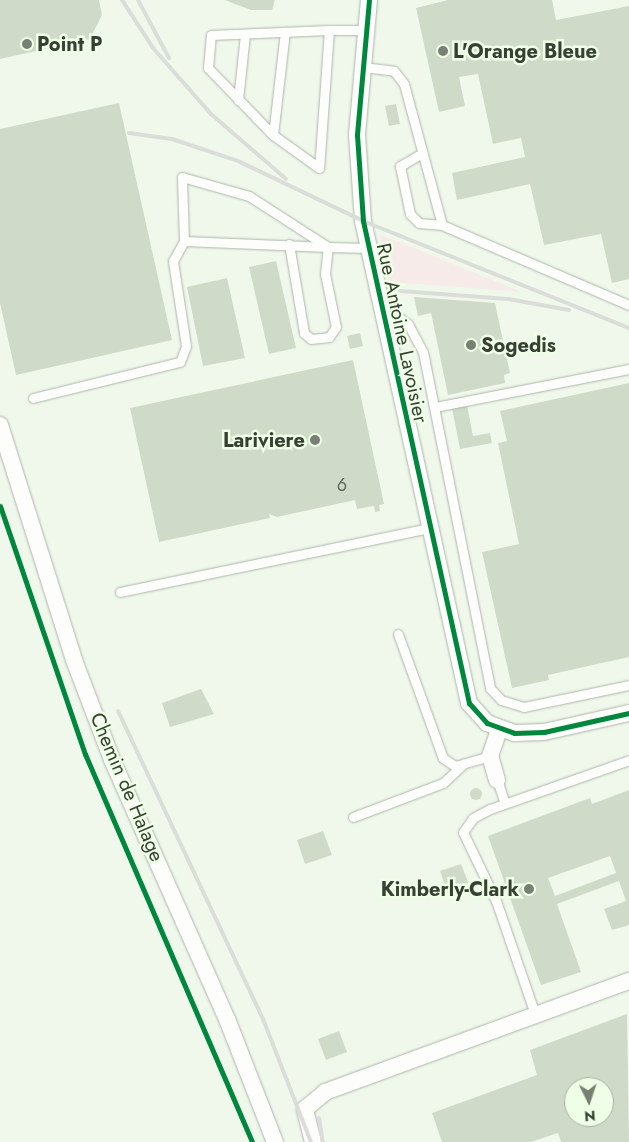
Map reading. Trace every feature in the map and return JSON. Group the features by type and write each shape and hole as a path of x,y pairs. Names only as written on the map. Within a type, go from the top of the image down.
{"street":[{"name":"Rue Antoine Lavoisier","path":"369,0 357,135 368,248 464,688 477,714 499,730 527,734 629,713"},
{"name":"Chemin de Halage","path":"0,425 74,660 106,743 227,1019 275,1142"},
{"path":"497,780 490,756 499,730"},
{"path":"313,1142 306,1110 316,1097 629,981"}],"lane":[{"path":"328,30 319,168 273,135 208,68 211,35 328,30 366,30"},
{"path":"273,135 286,32"},
{"path":"238,100 245,34"},
{"path":"363,67 394,71 404,84 442,226"},
{"path":"422,153 400,166 410,214 419,223 442,226 629,305"},
{"path":"33,398 180,362 186,346 173,261 184,241 182,177 248,196 328,247"},
{"path":"184,241 368,248"},
{"path":"289,244 304,333 311,339 329,337 336,327 325,274 328,247"},
{"path":"380,302 416,335 435,408 490,688 501,700 524,707 629,685"},
{"path":"435,408 629,370"},
{"path":"120,592 429,528"},
{"path":"398,634 443,758 448,764 462,765 490,756"},
{"path":"536,1014 496,901 464,839 466,825 473,818 504,803 629,760"},
{"path":"353,817 443,783 462,765"},
{"path":"497,780 504,803"}],"shaded area":[{"path":"380,234 522,292 389,282"}],"building":[{"path":"0,0 99,0 102,15 90,39 0,59"},
{"path":"225,0 275,0 272,10 251,10"},
{"path":"448,0 552,0 556,20 629,6 629,279 612,283 601,234 544,245 530,184 457,200 452,173 525,157 521,138 493,144 478,74 459,77 465,106 439,112 416,8"},
{"path":"119,103 172,340 16,375 0,303 0,129"},
{"path":"396,104 400,124 389,126 385,106"},
{"path":"276,261 296,348 269,354 249,267"},
{"path":"227,278 245,358 203,366 187,287"},
{"name":"Sogedis","path":"414,297 495,303 510,373 504,375 505,383 448,395 431,313 418,316"},
{"path":"360,333 363,346 350,349 347,336"},
{"path":"353,360 384,504 379,505 380,511 375,512 374,506 357,509 355,500 277,517 269,514 270,518 159,542 130,408"},
{"path":"629,383 629,657 548,675 549,680 512,688 482,552 519,544 498,443 507,441 500,411"},
{"path":"467,405 473,436 490,433 492,443 460,449 452,408"},
{"path":"201,689 214,714 170,727 162,703"},
{"path":"476,788 482,794 476,800 470,794"},
{"name":"Kimberly-Clark","path":"629,790 629,925 612,930 604,909 626,901 619,881 557,904 581,972 541,985 488,836 590,798 592,804","holes":["610,856 616,873 555,896 548,878"]},
{"path":"323,831 332,855 305,864 297,840"},
{"path":"461,864 470,887 448,895 440,871"},
{"path":"627,1014 629,1142 561,1142 558,1133 531,1142 442,1142 432,1113 537,1075 530,1050"},
{"path":"339,1031 347,1052 326,1060 318,1039"}],"railway":[{"path":"122,0 153,48 211,114 286,179"},
{"path":"138,0 169,58"},
{"path":"129,133 172,139 238,161 363,221 629,328"},
{"path":"400,291 508,299 569,310"},
{"path":"118,711 263,1019 311,1142"},
{"path":"319,1118 323,1142"}],"cycle path":[{"path":"369,0 357,135 363,221 469,703 487,723 514,733 544,732 629,713"},
{"path":"0,506 85,754 252,1142"}],"place":[{"name":"Point P","path":"27,44"},
{"name":"L'Orange Bleue","path":"443,51"},
{"name":"Sogedis","path":"471,345"},
{"name":"Lariviere","path":"315,440"},
{"name":"Kimberly-Clark","path":"529,889"}]}
